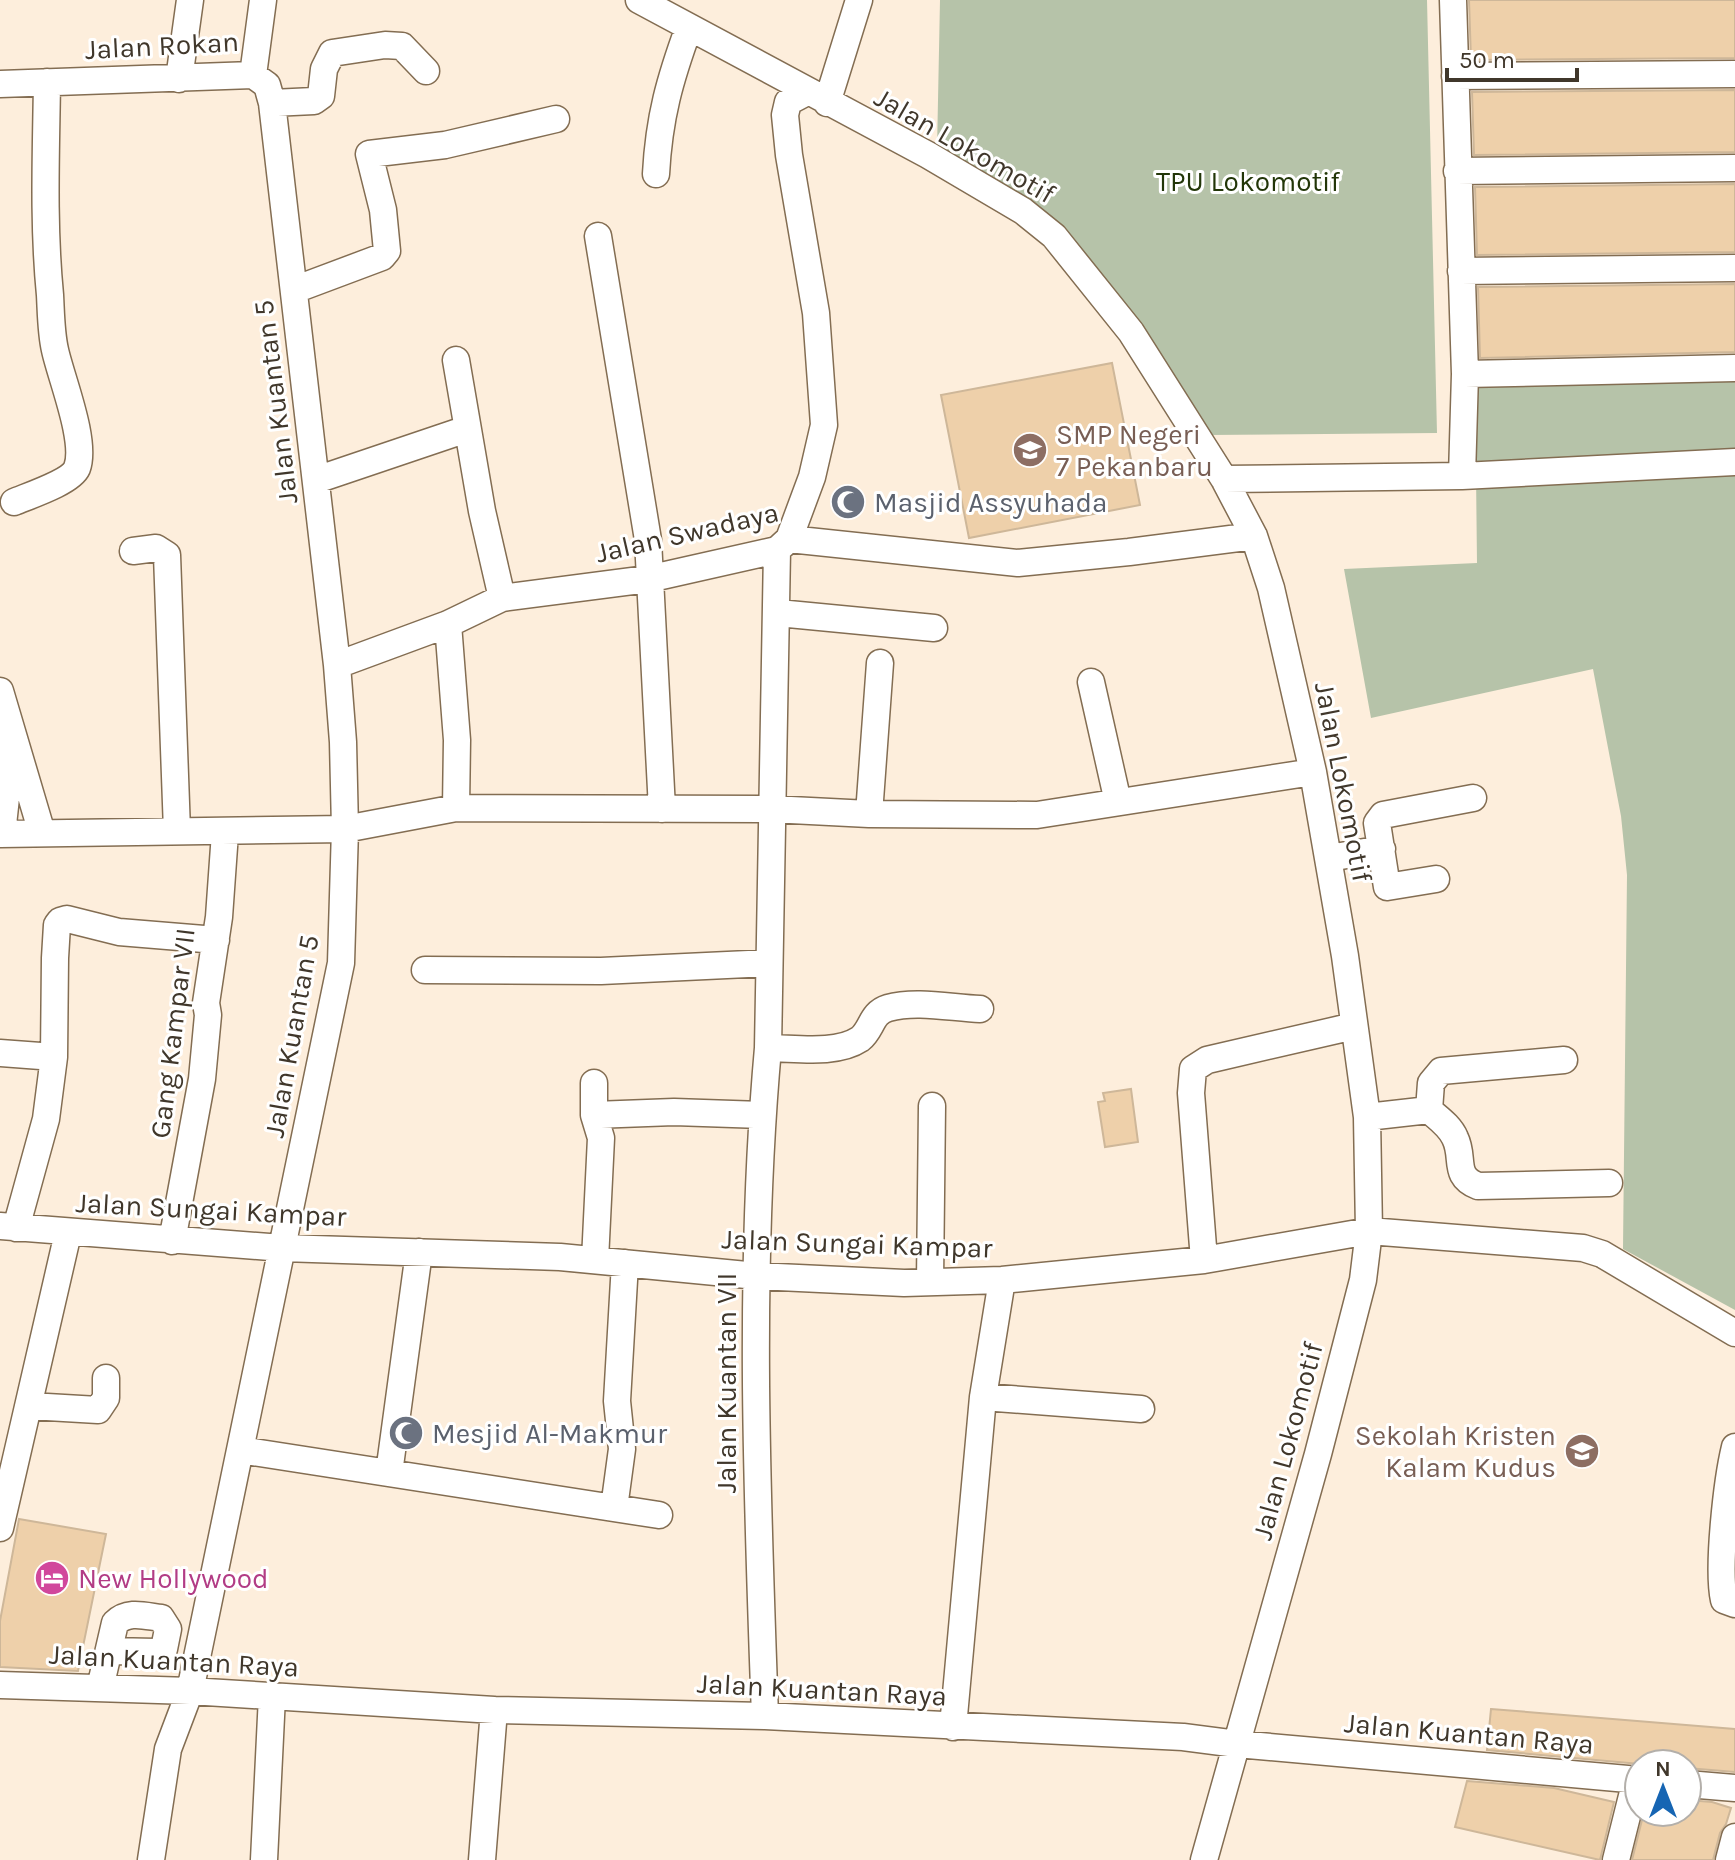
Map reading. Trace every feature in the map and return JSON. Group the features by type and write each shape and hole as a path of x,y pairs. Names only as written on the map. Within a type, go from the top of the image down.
{"street":[{"path":"179,79 190,0"},
{"name":"Jalan Rokan","path":"0,84 253,75 263,0"},
{"name":"Jalan Lokomotif","path":"639,0 928,155 1023,211 1054,236 1131,332 1224,479 1254,536 1271,588 1313,772 1329,858 1367,1117 1369,1231 1363,1280 1322,1440 1204,1860"},
{"path":"783,545 812,477 824,425 816,313 785,115 788,102 817,97 859,0"},
{"path":"1453,0 1465,374 1462,476"},
{"path":"656,174 664,100 689,27"},
{"path":"272,103 314,101 321,96 324,69 332,53 385,45 402,46 426,71"},
{"path":"1455,76 1735,74"},
{"name":"Jalan Kuantan 5","path":"151,1860 168,1749 190,1691 341,963 345,829 337,665 272,103 267,85 253,75"},
{"path":"14,502 72,476 78,467 71,400 55,349 49,287 44,224 47,82"},
{"path":"294,290 382,257 387,251 383,210 369,154 445,145 556,119"},
{"path":"1457,171 1735,168"},
{"path":"598,236 648,540 662,809"},
{"path":"1461,271 1735,268"},
{"path":"456,360 482,511 502,598"},
{"path":"1465,374 1735,368"},
{"path":"316,480 467,429"},
{"path":"1224,479 1462,476 1735,462"},
{"name":"Jalan Swadaya","path":"337,665 448,624 502,598 648,579 783,545 1018,563 1254,536"},
{"name":"Jalan Kuantan VII","path":"765,1716 755,1392 762,1115 768,1048 771,809 783,545"},
{"path":"133,551 156,548 167,555 177,831"},
{"path":"778,613 934,628"},
{"path":"448,624 457,740 456,808"},
{"path":"869,814 880,663"},
{"path":"1091,682 1118,802"},
{"path":"0,691 42,833"},
{"path":"0,734 7,765 1,834 345,829 456,808 771,809 869,814 1037,815 1313,772"},
{"path":"1436,879 1387,887 1377,823 1383,815 1473,798"},
{"name":"Gang Kampar VII","path":"172,1241 202,1079 208,1015 206,1003 216,940 225,833"},
{"path":"1329,858 1382,849"},
{"path":"8,1227 46,1119 54,1057 57,925 67,919 119,932 216,940"},
{"path":"425,970 601,971 769,963"},
{"path":"768,1048 842,1046 857,1041 865,1034 875,1015 886,1009 906,1006 980,1009"},
{"path":"1204,1260 1191,1093 1193,1069 1207,1060 1354,1026"},
{"path":"0,1053 54,1057"},
{"path":"1429,1110 1431,1083 1441,1071 1564,1060"},
{"path":"594,1083 594,1115 601,1138 595,1260"},
{"path":"930,1282 932,1106"},
{"path":"1367,1117 1429,1110"},
{"path":"1429,1110 1453,1133 1458,1143 1462,1175 1468,1182 1478,1186 1609,1183"},
{"path":"594,1115 674,1112 762,1115"},
{"name":"Jalan Sungai Kampar","path":"8,1227 282,1248 595,1260 757,1276 930,1282 1002,1280 1204,1260 1369,1231 1583,1248 1602,1254 1735,1333"},
{"path":"0,1528 8,1458 30,1406 68,1233"},
{"path":"389,1473 419,1252"},
{"path":"614,1508 622,1449 617,1401 625,1263"},
{"path":"953,1727 983,1397 1002,1280"},
{"path":"30,1406 98,1410 106,1398 106,1378"},
{"path":"983,1397 1141,1409"},
{"path":"1735,1447 1721,1588 1724,1600 1735,1604"},
{"path":"240,1450 659,1515"},
{"path":"100,1688 109,1651"},
{"name":"Jalan Kuantan Raya","path":"1,1692 100,1688 190,1691 494,1710 765,1716 1183,1737 1623,1779"},
{"path":"264,1860 272,1696"},
{"path":"482,1860 494,1710"},
{"path":"1703,1785 1735,1788"},
{"path":"1616,1860 1625,1828"},
{"path":"1729,1860 1735,1837"}],"green space":[{"name":"TPU Lokomotif","path":"940,0 1427,0 1437,433 1208,435 1048,222 937,150"},
{"path":"1735,382 1735,1310 1623,1249 1627,875 1621,816 1593,669 1371,718 1344,569 1477,563 1475,384"}],"building":[{"path":"1469,0 1735,0 1735,58 1471,60"},
{"path":"1735,90 1735,152 1474,155 1472,92"},
{"path":"1735,184 1735,252 1477,255 1475,187"},
{"path":"1735,284 1735,352 1480,358 1478,287"},
{"path":"1112,363 1140,505 969,538 941,395"},
{"path":"1131,1089 1138,1142 1105,1147 1098,1102 1105,1101 1103,1093"},
{"name":"New Hollywood","path":"19,1519 106,1534 78,1671 0,1667 0,1621"},
{"path":"1491,1709 1735,1729 1735,1772 1703,1769 1703,1748 1623,1748 1623,1762 1487,1750"},
{"path":"1467,1781 1554,1788 1614,1802 1600,1860 1455,1827"},
{"path":"1703,1801 1731,1808 1713,1860 1632,1860 1640,1828 1703,1828"}],"place":[{"name":"SMP Negeri 7 Pekanbaru","path":"1030,450"},
{"name":"Masjid Assyuhada","path":"848,502"},
{"name":"Mesjid Al-Makmur","path":"406,1433"},
{"name":"Sekolah Kristen Kalam Kudus","path":"1582,1451"},
{"name":"New Hollywood","path":"52,1578"}]}
